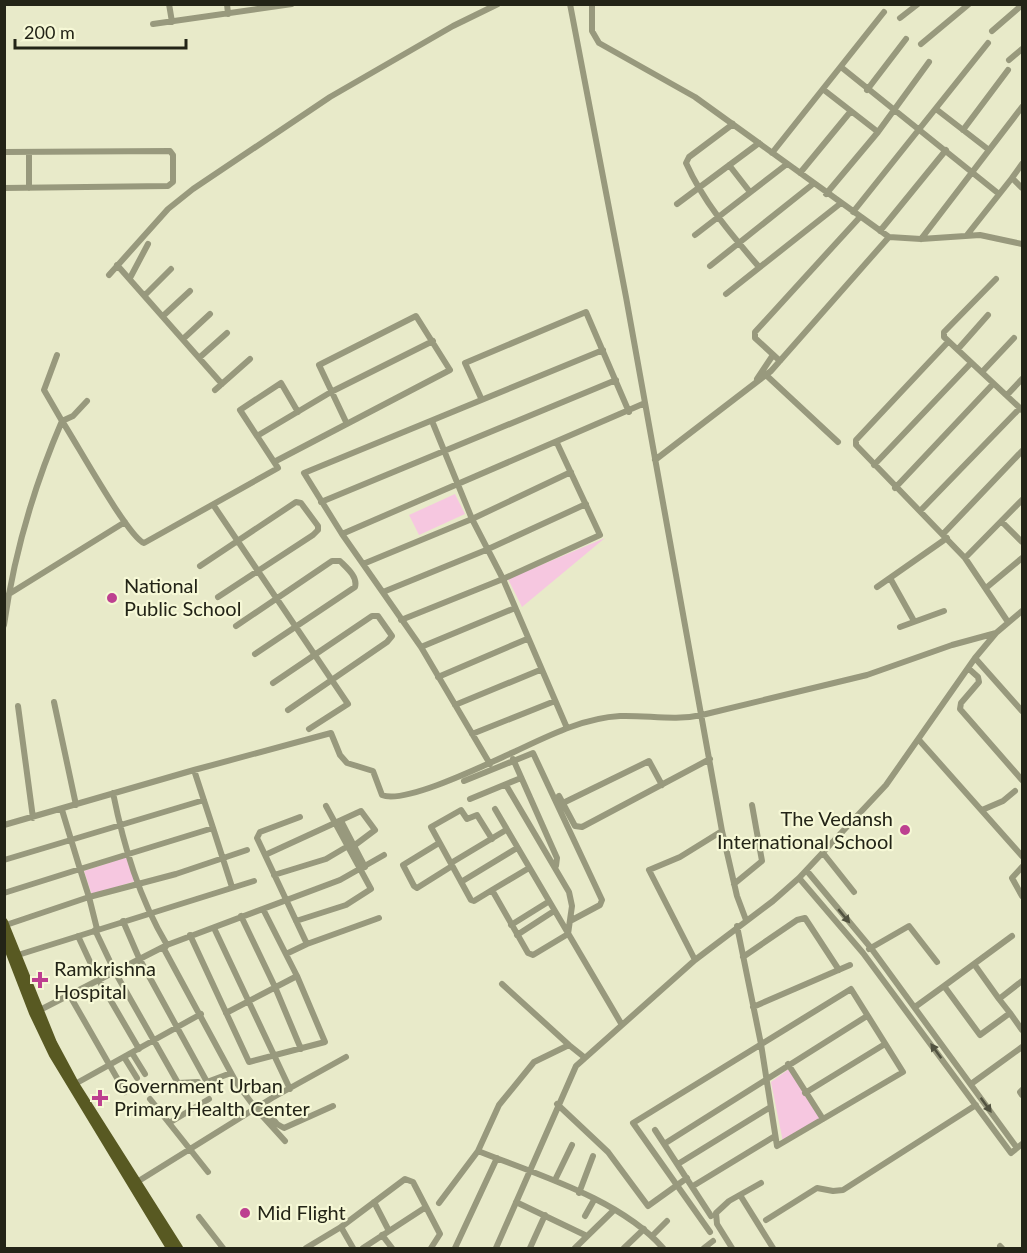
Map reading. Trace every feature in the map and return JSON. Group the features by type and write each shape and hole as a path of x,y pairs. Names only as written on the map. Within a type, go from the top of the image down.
{"main road":[{"path":"5,923 36,1012 75,1084 179,1248"},
{"path":"4,938 67,1082 170,1248"}],"street":[{"path":"169,4 172,22"},
{"path":"227,4 228,14"},
{"path":"153,24 228,14 246,7 292,4"},
{"path":"109,275 168,210 193,189 330,97 453,26 498,4"},
{"path":"570,4 722,831 734,884 746,920"},
{"path":"592,4 592,31 599,44 685,91 889,237 921,239 968,235 992,236 1023,244"},
{"path":"900,18 918,4"},
{"path":"921,44 969,4"},
{"path":"992,31 1023,5"},
{"path":"771,153 824,90 884,12"},
{"path":"867,90 906,39"},
{"path":"853,212 988,43"},
{"path":"1009,60 1023,49"},
{"path":"826,194 878,132 929,62"},
{"path":"841,67 999,194"},
{"path":"963,130 1008,70"},
{"path":"824,90 878,132"},
{"path":"921,239 1023,107"},
{"path":"936,109 989,150"},
{"path":"800,173 851,111"},
{"path":"733,124 686,160 697,188 759,267"},
{"path":"677,204 759,144"},
{"path":"880,231 946,150"},
{"path":"4,152 170,151 173,155 173,182 168,186 4,188"},
{"path":"28,152 29,188"},
{"path":"695,235 787,164"},
{"path":"968,235 1023,164"},
{"path":"729,165 750,192"},
{"path":"1012,178 1023,188"},
{"path":"710,266 813,184"},
{"path":"726,294 841,203"},
{"path":"780,361 755,338 754,332 860,217"},
{"path":"655,460 766,375 889,237"},
{"path":"130,278 148,243"},
{"path":"117,265 222,384"},
{"path":"145,295 171,269"},
{"path":"920,511 1021,409 944,337 944,332 996,279"},
{"path":"163,316 190,291"},
{"path":"481,398 465,363 586,312 629,412"},
{"path":"183,339 210,314"},
{"path":"958,349 988,315"},
{"path":"274,462 347,424 450,370 416,316 319,365 347,424"},
{"path":"199,358 227,333"},
{"path":"982,372 1014,338"},
{"path":"257,436 331,392 433,341"},
{"path":"948,342 856,440 856,445 965,558 1008,622"},
{"path":"490,764 421,647 342,534 304,473 432,421 481,398 603,350"},
{"path":"57,355 44,390 125,522 138,541 144,543 214,506 278,468 240,410 281,383 298,412"},
{"path":"757,380 773,355"},
{"path":"215,390 250,359"},
{"path":"874,465 971,363"},
{"path":"766,375 838,442"},
{"path":"1007,395 1023,379"},
{"path":"321,502 616,380"},
{"path":"895,488 993,384"},
{"path":"4,625 32,496 62,421 73,416 87,401"},
{"path":"342,534 458,486 645,403"},
{"path":"432,421 472,519 503,579 540,670 567,728"},
{"path":"401,620 503,579 600,535 557,443"},
{"path":"877,587 945,536 1023,451"},
{"path":"363,564 472,519 571,472"},
{"path":"965,558 1023,500"},
{"path":"200,566 296,502 301,503 318,526 313,535 218,597"},
{"path":"383,592 486,550 586,504"},
{"path":"214,506 353,710"},
{"path":"9,594 125,522"},
{"path":"1002,522 1023,542"},
{"path":"986,588 1023,558"},
{"path":"236,626 332,561 340,561 350,571 356,581 355,587 255,654"},
{"path":"890,578 914,621"},
{"path":"421,647 515,608"},
{"path":"900,627 944,610"},
{"path":"496,1248 557,1104 576,1066 694,960 737,926 774,902 807,871 886,785 975,658 996,633 1023,611"},
{"path":"273,683 375,615 392,636 390,640 288,710"},
{"path":"464,781 567,728 618,717 683,719 702,715 867,675 952,645 996,633"},
{"path":"438,677 527,639"},
{"path":"975,658 1023,711"},
{"path":"968,668 978,677 978,682 961,703 960,709 1023,780"},
{"path":"455,705 540,670"},
{"path":"471,734 555,701"},
{"path":"54,702 76,805"},
{"path":"309,729 348,704"},
{"path":"18,706 33,818"},
{"path":"4,825 331,733 342,759 351,766 373,771 380,793 386,797 418,791 512,757 534,754 602,899 600,905 572,920"},
{"path":"919,740 1023,856"},
{"path":"512,757 557,858 556,866"},
{"path":"662,785 649,760 561,799 575,826 582,827 662,785 710,759"},
{"path":"194,770 232,887"},
{"path":"470,799 521,778"},
{"path":"492,890 531,955 568,934 572,920 571,896 556,866 506,785"},
{"path":"982,810 1004,801 1015,791"},
{"path":"113,793 137,884 148,914 167,945"},
{"path":"4,860 204,800"},
{"path":"734,884 762,861 752,805"},
{"path":"296,921 346,905 371,890 363,868 326,806"},
{"path":"495,809 622,1024"},
{"path":"62,810 89,897 96,929 115,972 179,1084 198,1082"},
{"path":"492,839 477,815 467,819 460,810 431,827 472,901 529,868"},
{"path":"265,855 361,811 373,826 374,832 326,859 274,874"},
{"path":"300,818 258,834 257,838 308,944"},
{"path":"530,823 538,819"},
{"path":"4,893 213,828"},
{"path":"439,843 403,865 417,888 506,830"},
{"path":"694,960 649,870 680,857 722,831"},
{"path":"461,882 517,848"},
{"path":"5,923 247,850"},
{"path":"824,853 854,892"},
{"path":"36,1012 167,945 340,880 384,855"},
{"path":"1023,867 1012,878 1023,897"},
{"path":"807,871 871,948 1017,1149"},
{"path":"799,878 863,953 976,1105 1017,1149"},
{"path":"18,955 254,881"},
{"path":"511,925 548,902"},
{"path":"190,935 249,1062 325,1042 297,976 263,909"},
{"path":"517,934 554,911"},
{"path":"241,916 301,1049"},
{"path":"286,954 379,918"},
{"path":"744,957 797,920 805,918 839,970"},
{"path":"123,921 139,958 207,1082 231,1073"},
{"path":"710,1232 633,1123 761,1044 851,989 903,1072 777,1146 769,1108 761,1044 737,926"},
{"path":"863,953 909,926 937,962"},
{"path":"214,928 290,1089"},
{"path":"78,936 99,981 139,1049"},
{"path":"915,1007 1012,936"},
{"path":"167,945 164,949 231,1073 285,1141"},
{"path":"974,964 1022,1027"},
{"path":"753,1007 850,965"},
{"path":"226,1013 297,976"},
{"path":"999,999 1023,981"},
{"path":"502,984 584,1058"},
{"path":"944,986 979,1034 1010,1013"},
{"path":"70,996 125,1092"},
{"path":"75,1084 201,1014"},
{"path":"664,1144 867,1016"},
{"path":"805,1093 885,1044"},
{"path":"438,1203 478,1151 493,1114 534,1062 569,1045"},
{"path":"971,1084 1023,1047"},
{"path":"132,1053 145,1074"},
{"path":"124,1057 137,1078"},
{"path":"137,1182 258,1107 346,1057"},
{"path":"788,1064 823,1119"},
{"path":"1023,1090 1020,1092 1023,1095"},
{"path":"150,1099 208,1172"},
{"path":"169,1123 209,1099"},
{"path":"557,1104 608,1152 648,1206 687,1178"},
{"path":"765,1220 817,1188 832,1191 843,1190 976,1105"},
{"path":"258,1107 284,1128 333,1106"},
{"path":"678,1164 769,1108"},
{"path":"655,1130 711,1216"},
{"path":"693,1186 775,1136"},
{"path":"555,1180 572,1145"},
{"path":"478,1151 555,1180 631,1218 663,1248"},
{"path":"579,1193 593,1156"},
{"path":"455,1248 497,1158"},
{"path":"306,1248 341,1227 409,1179 413,1182 440,1234 431,1248"},
{"path":"732,1248 717,1224 716,1213 761,1183"},
{"path":"740,1195 773,1248"},
{"path":"585,1216 594,1200"},
{"path":"374,1202 392,1248"},
{"path":"516,1202 587,1236"},
{"path":"363,1248 426,1207"},
{"path":"575,1248 614,1210"},
{"path":"530,1248 545,1215"},
{"path":"199,1217 223,1248"},
{"path":"652,1236 667,1221"},
{"path":"341,1227 353,1248"},
{"path":"624,1248 644,1229"},
{"path":"704,1248 713,1240"}],"shaded area":[{"path":"455,494 465,514 419,535 409,515"},
{"path":"605,538 522,607 508,579"},
{"path":"127,857 135,881 92,895 84,871"},
{"path":"789,1069 821,1119 783,1142 771,1082"}],"place":[{"name":"National Public School","path":"112,598"},
{"name":"The Vedansh International School","path":"905,830"},
{"name":"Ramkrishna Hospital","path":"40,980"},
{"name":"Government Urban Primary Health Center","path":"100,1098"},
{"name":"Mid Flight","path":"245,1213"}]}
